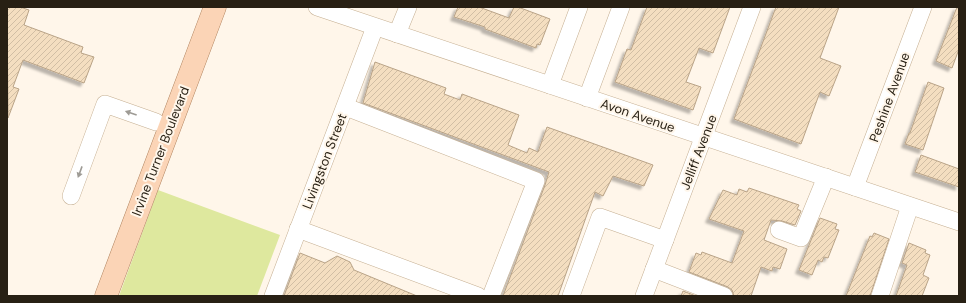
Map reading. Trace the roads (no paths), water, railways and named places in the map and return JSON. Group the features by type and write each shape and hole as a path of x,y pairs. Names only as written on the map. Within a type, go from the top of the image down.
{"main road":[{"name":"Irvine Turner Boulevard","path":"92,296 156,122 201,7"},
{"name":"Irvine Turner Boulevard","path":"106,296 215,7"}],"street":[{"name":"Avon Avenue","path":"316,7 959,222"},
{"path":"397,34 408,7"},
{"path":"550,85 579,7"},
{"path":"587,98 621,7"},
{"name":"Jelliff Avenue","path":"644,296 752,7"},
{"name":"Peshine Avenue","path":"855,187 922,7"},
{"name":"Livingston Street","path":"273,296 376,27"},
{"path":"72,196 105,104 156,122"},
{"path":"346,107 536,181 491,296"},
{"path":"778,230 801,238 826,178"},
{"path":"880,296 910,206"},
{"path":"571,296 600,217 665,240"},
{"path":"298,229 478,296"},
{"path":"654,269 724,296"}]}
